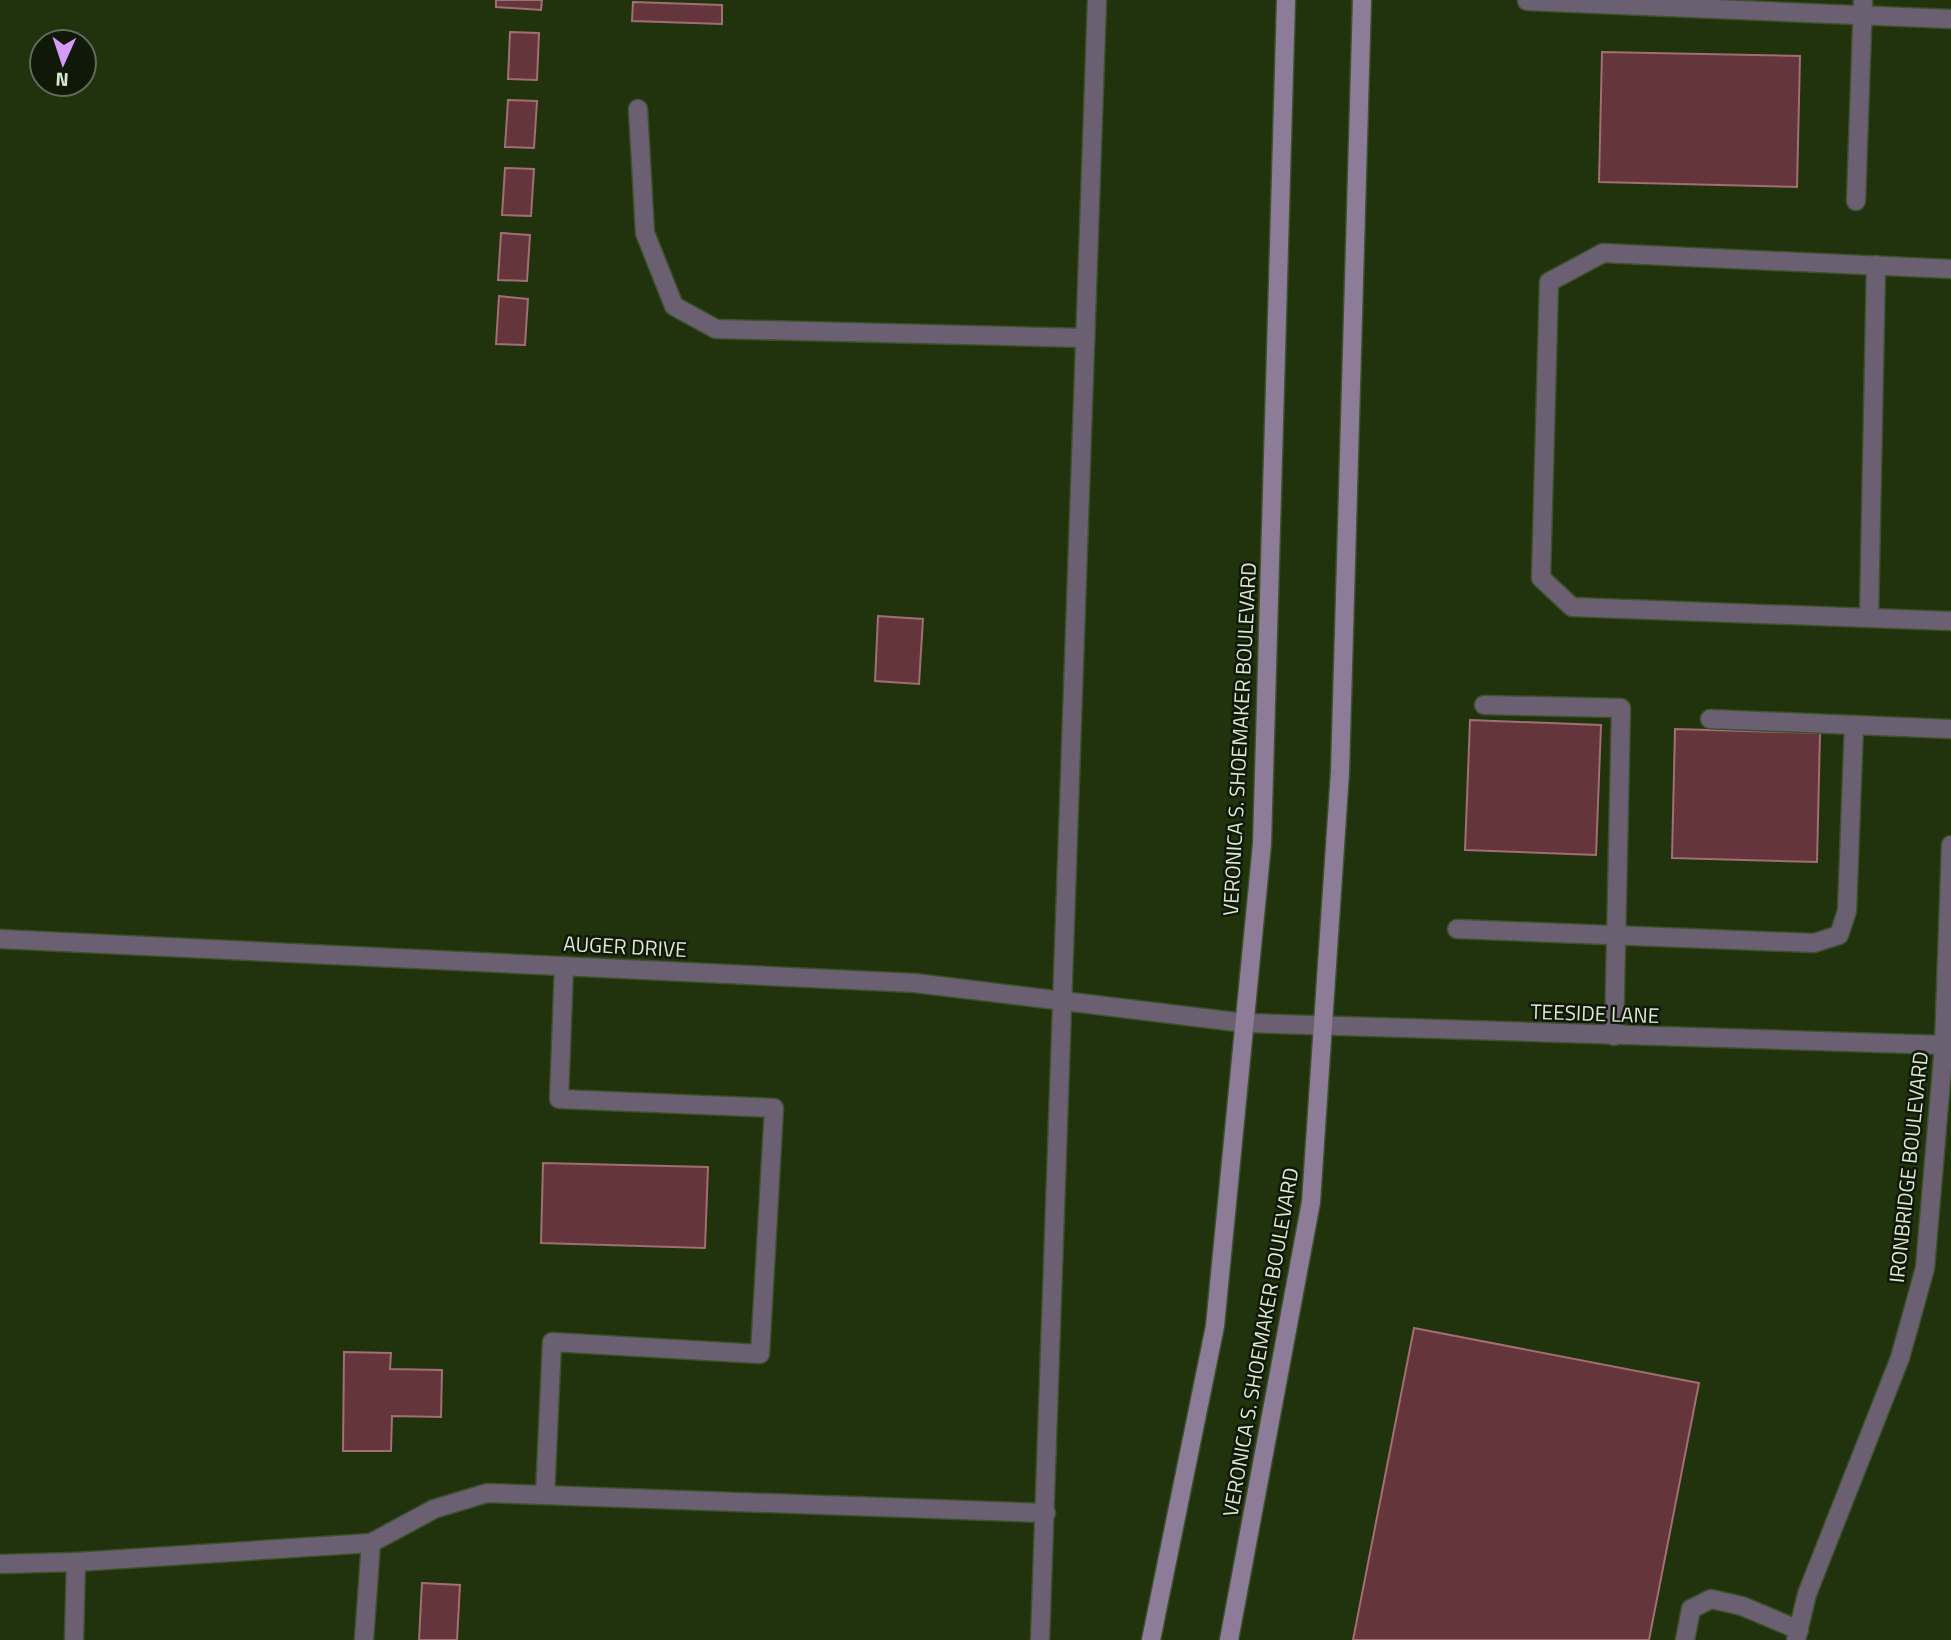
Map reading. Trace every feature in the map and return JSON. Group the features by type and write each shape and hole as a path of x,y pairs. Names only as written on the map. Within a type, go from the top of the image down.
{"street":[{"path":"1040,1640 1097,0"},
{"name":"VERONICA S. SHOEMAKER BOULEVARD","path":"1151,1640 1215,1326 1262,844 1286,0"},
{"name":"VERONICA S. SHOEMAKER BOULEVARD","path":"1229,1640 1311,1202 1340,772 1362,0"},
{"path":"1527,1 1863,7 1951,19"},
{"path":"1856,201 1863,7"},
{"path":"639,109 646,233 674,306 716,329 1085,338"},
{"path":"1951,269 1603,253 1549,282 1541,578 1572,607 1951,621"},
{"path":"1869,618 1876,265"},
{"path":"1484,705 1621,708 1614,1036"},
{"path":"1710,719 1951,729"},
{"path":"1457,929 1814,943 1839,935 1847,911 1854,725"},
{"name":"IRONBRIDGE BOULEVARD","path":"1797,1635 1807,1594 1900,1358 1925,1268 1947,1045 1951,845"},
{"name":"AUGER DRIVE","path":"0,939 915,983 1245,1023"},
{"path":"545,1495 552,1342 760,1354 774,1108 559,1099 564,966"},
{"name":"TEESIDE LANE","path":"1245,1023 1323,1028 1947,1045"},
{"path":"0,1564 76,1562 372,1543 434,1509 487,1493 1046,1513"},
{"path":"364,1640 372,1543"},
{"path":"74,1640 76,1562"},
{"path":"1685,1640 1691,1609 1711,1599 1742,1606 1797,1635"}],"building":[{"path":"496,0 542,0 541,10 496,7"},
{"path":"633,2 722,5 722,24 632,21"},
{"path":"510,32 539,33 537,80 508,79"},
{"path":"1602,52 1800,56 1797,187 1599,182"},
{"path":"508,100 537,101 534,148 505,147"},
{"path":"505,168 534,169 531,216 502,215"},
{"path":"501,233 530,235 527,281 498,280"},
{"path":"499,296 528,299 525,345 496,344"},
{"path":"878,616 923,619 919,684 875,681"},
{"path":"1470,720 1601,725 1596,855 1465,850"},
{"path":"1675,729 1820,733 1817,862 1672,858"},
{"path":"543,1163 708,1167 705,1248 541,1243"},
{"path":"1414,1328 1699,1383 1649,1640 1353,1640"},
{"path":"344,1352 391,1353 390,1369 442,1370 441,1417 392,1416 391,1451 343,1451"},
{"path":"422,1583 460,1585 457,1640 419,1640"}]}
